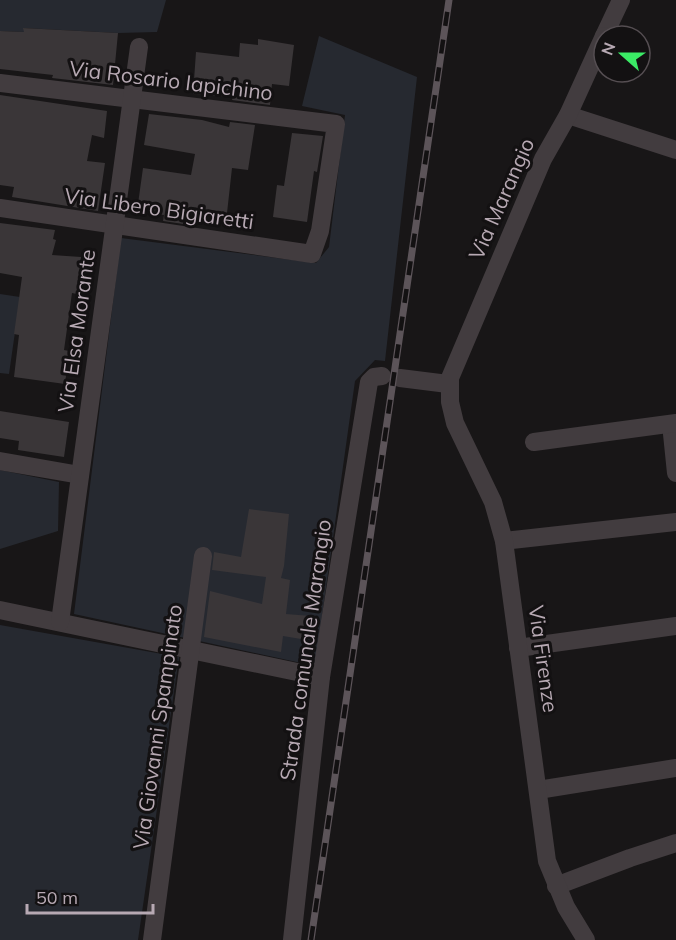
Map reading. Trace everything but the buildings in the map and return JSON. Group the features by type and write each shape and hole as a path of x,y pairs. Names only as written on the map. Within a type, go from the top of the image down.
{"street":[{"name":"Via Marangio","path":"610,24 621,0"},
{"name":"Via Elsa Morante","path":"60,622 139,47"},
{"name":"Via Marangio","path":"448,384 462,346 543,159 568,115 592,62"},
{"name":"Via Rosario Iapichino","path":"0,83 336,124 320,231 312,254"},
{"path":"568,115 676,150"},
{"name":"Via Libero Bigiaretti","path":"0,208 312,254"},
{"name":"Strada comunale Marangio","path":"292,940 321,677 369,382 374,377 391,377 448,384"},
{"name":"Via Firenze","path":"448,384 455,423 493,502 504,541 547,861 556,886 586,940"},
{"path":"534,442 674,423 676,473"},
{"path":"0,461 80,475"},
{"path":"504,541 676,522"},
{"name":"Via Giovanni Spampinato","path":"152,940 203,556"},
{"path":"0,610 321,677"},
{"path":"518,648 676,626"},
{"path":"538,790 676,768"},
{"path":"556,886 676,843"}],"shaded area":[{"path":"0,0 166,0 157,32 118,33 24,28 24,32 0,31"},
{"path":"319,36 417,77 385,361 375,360 355,381 315,666 74,614 121,238 316,263 329,247 345,115 302,106"},
{"path":"0,294 20,297 9,374 0,373"},
{"path":"0,470 59,482 58,531 0,549"},
{"path":"0,625 179,657 138,940 0,940"}],"railway":[{"path":"311,940 449,0"}]}
